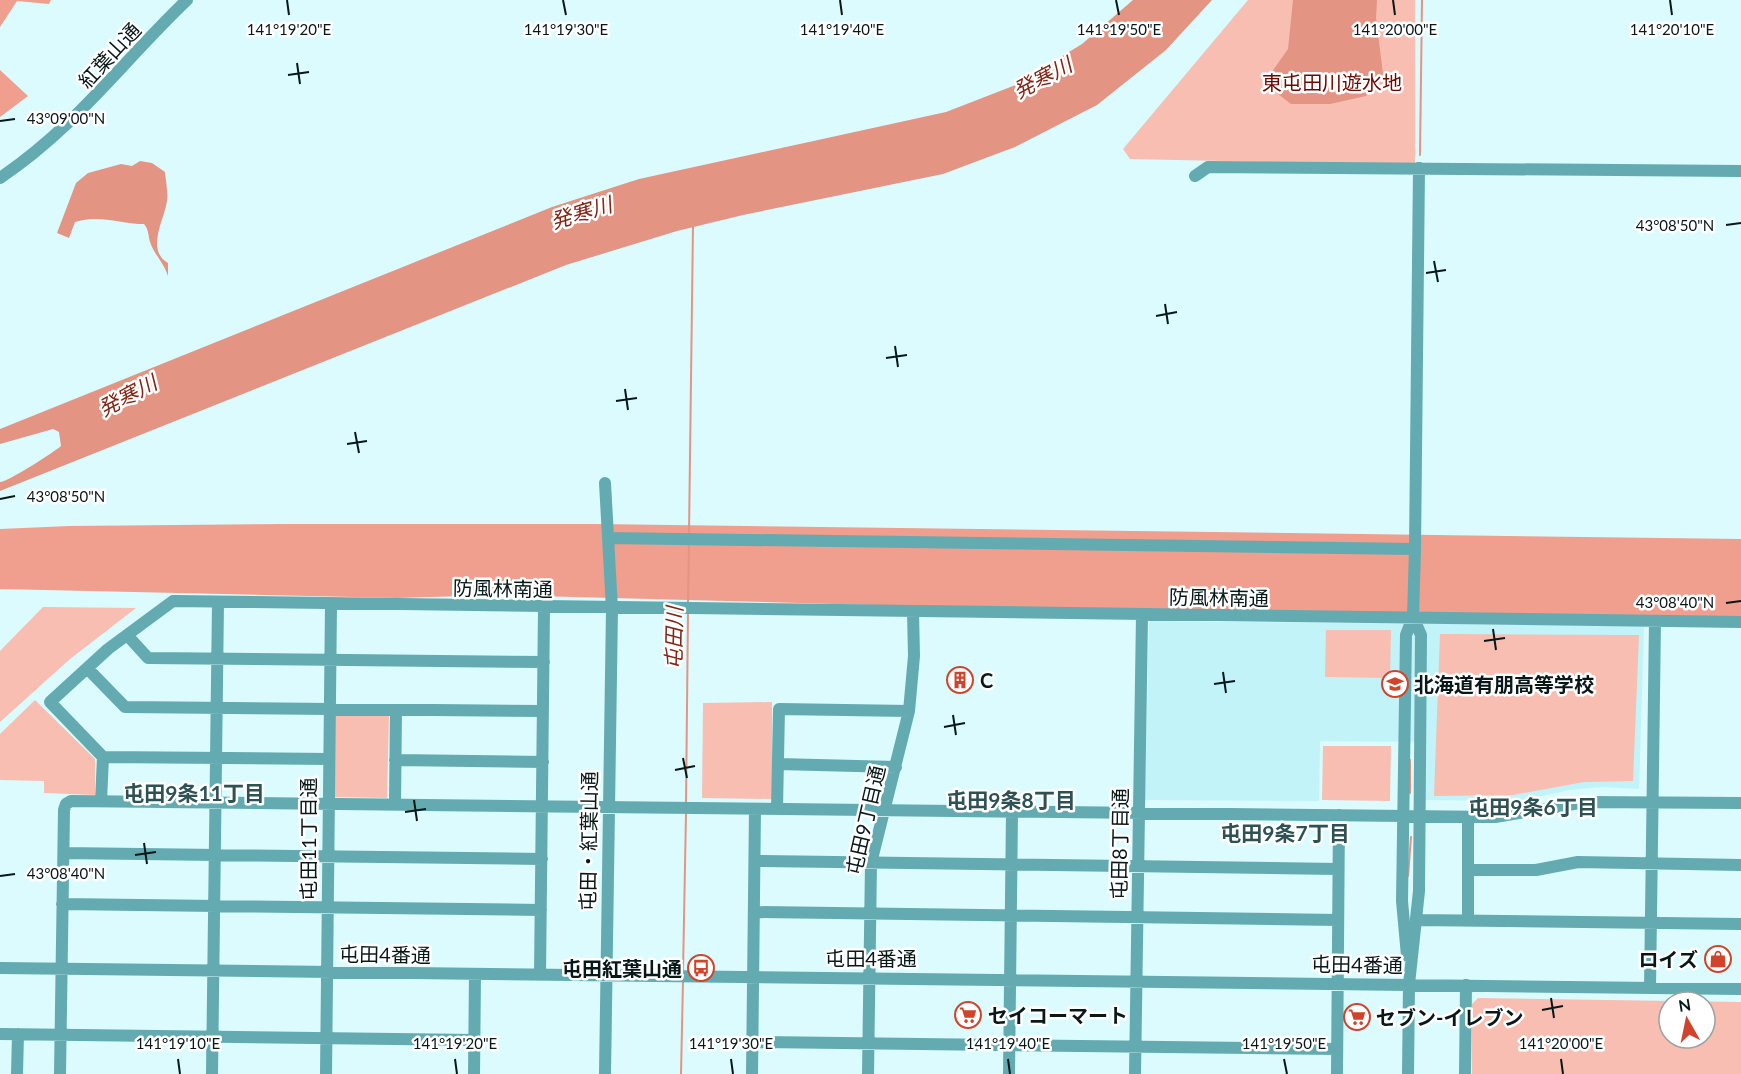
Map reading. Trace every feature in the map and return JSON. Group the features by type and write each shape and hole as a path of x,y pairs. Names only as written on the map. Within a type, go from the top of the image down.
{"street":[{"name":"紅葉山通","path":"0,178 25,161 78,117 187,0"},
{"path":"1195,176 1208,167 1741,171"},
{"path":"1408,1074 1409,984 1402,901 1403,816 1406,635 1413,617 1415,549 1419,168"},
{"name":"屯田・紅葉山通","path":"605,483 612,609 605,1074"},
{"path":"608,538 1415,549"},
{"name":"防風林南通","path":"103,757 50,702 127,635 174,602 1741,622"},
{"path":"212,1074 218,603"},
{"name":"屯田11丁目通","path":"326,1074 330,605"},
{"path":"540,975 544,608"},
{"name":"屯田9丁目通","path":"868,1074 871,863 909,711 914,656 913,612"},
{"name":"屯田8丁目通","path":"1136,1074 1142,615"},
{"path":"1409,984 1416,920 1420,816 1420,635 1413,617"},
{"path":"1650,988 1655,621"},
{"path":"127,635 148,658 544,662"},
{"path":"87,668 124,707 543,711"},
{"path":"777,809 779,709 909,711"},
{"path":"395,804 396,710"},
{"path":"101,801 103,757 329,759"},
{"path":"395,760 543,762"},
{"path":"778,764 896,767"},
{"path":"60,1074 64,853 66,804 71,801 1468,817 1527,813 1586,802 1741,803"},
{"path":"752,1074 755,809"},
{"path":"1009,1074 1012,811"},
{"path":"1337,1074 1339,815"},
{"path":"1468,817 1468,921"},
{"path":"64,853 542,859"},
{"path":"754,861 1338,868"},
{"path":"1468,870 1536,870 1578,862 1741,865"},
{"path":"62,904 541,910"},
{"path":"754,912 1338,920"},
{"path":"1416,920 1741,924"},
{"name":"屯田4番通","path":"0,968 1741,989"},
{"path":"474,1074 475,974"},
{"path":"1465,1074 1466,985"},
{"path":"0,1034 475,1040"},
{"path":"17,1074 18,1034"},
{"path":"752,1042 1337,1049"}],"shaded area":[{"path":"0,0 51,0 49,4 17,1 0,27"},
{"path":"0,70 28,96 0,117"},
{"path":"284,524 596,524 1741,539 1741,618 986,608 498,595 397,598 0,589 0,529"},
{"name":"北海道有朋高等学校","path":"1149,621 1644,626 1639,789 1601,787 1569,790 1521,801 1425,800 1425,742 1320,741 1319,801 1145,800"}],"green space":[{"name":"東屯田川遊水地","path":"1248,0 1415,0 1415,165 1130,159 1123,149"},
{"path":"43,607 136,608 70,659 0,722 0,651"},
{"path":"1326,630 1391,630 1390,678 1325,677"},
{"path":"1440,634 1639,635 1633,781 1584,782 1513,795 1434,796"},
{"path":"35,700 95,759 95,795 44,793 44,781 0,780 0,734"},
{"path":"772,702 772,799 702,798 703,703"},
{"path":"334,715 389,715 387,798 334,797"},
{"path":"1323,746 1391,746 1390,801 1322,800"},
{"path":"1478,998 1657,1001 1657,1050 1717,1050 1717,1002 1741,1002 1741,1074 1472,1074 1472,1004"}],"water":[{"name":"発寒川","path":"1133,0 1212,0 1166,50 1097,105 1015,147 943,174 743,215 677,231 566,265 0,491 0,482 21,472 61,446 59,432 53,429 0,444 0,429 552,207 639,179 946,112 1013,86 1082,44"},
{"path":"1293,0 1377,0 1376,18 1383,74 1366,96 1330,104 1291,104 1269,87 1269,76 1288,49"},
{"path":"140,161 152,163 165,172 167,202 157,244 162,258 168,263 168,276 150,242 148,230 144,224 92,219 75,222 69,238 57,233 76,183 88,173 121,164 132,166"}],"waterway":[{"path":"1420,155 1422,0"},
{"name":"屯田川","path":"689,534 693,225"},
{"name":"屯田川","path":"688,603 689,543"},
{"name":"屯田川","path":"686,804 688,612"},
{"path":"1410,760 1410,793"},
{"name":"屯田川","path":"683,972 686,813"},
{"path":"1408,876 1411,837"},
{"name":"屯田川","path":"681,1074 683,981"}],"place":[{"name":"C","path":"960,680"},
{"name":"北海道有朋高等学校","path":"1395,684"},
{"name":"ロイズ","path":"1718,959"},
{"name":"屯田紅葉山通","path":"701,968"},
{"name":"セイコーマート","path":"968,1015"},
{"name":"セブン-イレブン","path":"1357,1017"}],"district":[{"name":"屯田9条11丁目","path":"194,792"},
{"name":"屯田9条8丁目","path":"1011,799"},
{"name":"屯田9条6丁目","path":"1533,806"},
{"name":"屯田9条7丁目","path":"1285,832"}]}
